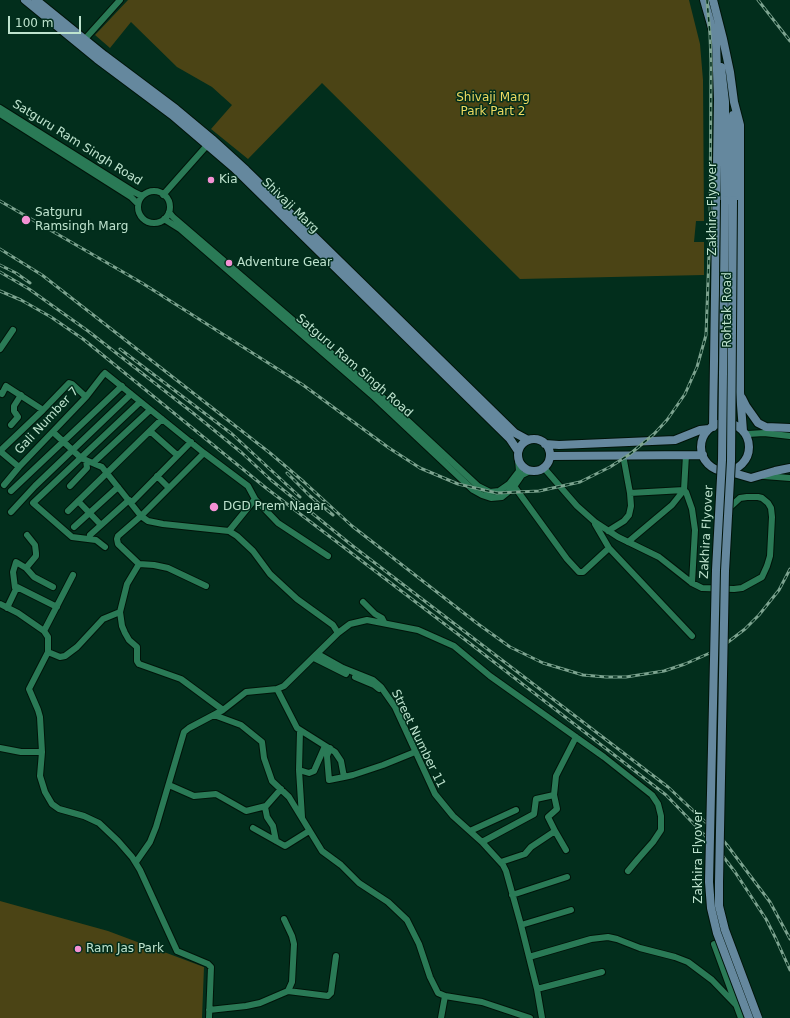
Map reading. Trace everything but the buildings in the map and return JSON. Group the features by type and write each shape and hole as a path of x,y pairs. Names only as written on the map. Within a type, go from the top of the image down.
{"main road":[{"name":"Shivaji Marg","path":"25,0 98,59 246,170 515,433 528,440"},
{"name":"Shivaji Marg","path":"36,0 176,109 234,168 510,439 518,456"},
{"name":"Rohtak Road","path":"704,0 716,42 718,99 711,428"},
{"name":"Rohtak Road","path":"713,0 730,72 734,102 740,125 740,392 744,433"},
{"name":"Zakhira Flyover","path":"716,42 722,73 725,102 729,200 731,461 725,571 719,906 725,930 758,1018"},
{"name":"Zakhira Flyover","path":"734,102 729,200 722,460 716,570 709,882 711,908 717,933 749,1018"},
{"path":"740,392 746,406 758,423 766,427 767,430 790,428"},
{"path":"545,444 559,445 675,440 700,430 728,423 736,426 744,433 749,444 746,459 735,469 727,471"},
{"path":"711,428 702,441 702,454 710,465 721,470 751,478 790,468"},
{"path":"528,440 540,440 549,450 550,456 548,463 544,468 537,471 530,471 523,467 518,456 521,444 528,440"},
{"path":"550,456 702,454"}],"street":[{"path":"85,39 120,0"},
{"name":"Satguru Ram Singh Road","path":"0,108 142,196"},
{"name":"Satguru Ram Singh Road","path":"0,114 124,193 138,204"},
{"path":"163,195 209,142"},
{"path":"148,192 156,192 163,195 167,199 169,212 164,219 158,223 150,223 140,216 138,204 142,196 148,192"},
{"name":"Satguru Ram Singh Road","path":"169,212 378,393 478,486 490,492 499,490 509,484 519,471 518,456"},
{"name":"Satguru Ram Singh Road","path":"164,219 180,229 374,397 474,490 491,498 502,497 514,486 522,475 530,471"},
{"path":"0,349 13,330"},
{"name":"Gali Number 7","path":"4,485 19,467 86,397 105,373 122,386"},
{"path":"19,467 0,451 69,383 86,397"},
{"path":"0,393 2,394 6,386 43,410"},
{"path":"11,491 122,386 204,453 248,486 255,499 278,523 328,556"},
{"path":"12,512 35,486 131,394"},
{"path":"11,425 18,417 14,411 14,406 21,395"},
{"path":"104,547 96,540 72,537 33,504 83,459 140,402"},
{"path":"93,463 150,410"},
{"path":"68,511 162,419"},
{"path":"150,430 177,455"},
{"path":"744,433 748,434 767,430 790,436"},
{"path":"53,432 83,459 100,466 141,516 148,521 228,531 242,539 270,574 297,599 333,625 338,633"},
{"path":"90,535 130,501 191,442"},
{"path":"204,453 141,516 118,536 117,539 118,544 139,564 168,568 206,586"},
{"path":"608,531 624,521 629,515 631,506 623,455"},
{"path":"628,542 672,505 684,490 686,455"},
{"path":"70,486 87,468 83,459"},
{"path":"544,468 577,506 595,522 608,531 667,562 692,583 702,588 742,588 762,577 767,566 770,556 772,517 768,503 762,498 758,497 740,498 728,510"},
{"path":"157,476 169,488"},
{"path":"761,476 790,478"},
{"path":"514,486 567,559 579,572 583,572 608,548"},
{"path":"74,527 118,487"},
{"path":"684,490 688,496 692,509 695,530 692,583"},
{"path":"630,493 684,490"},
{"path":"228,531 255,499"},
{"path":"78,501 101,525"},
{"path":"595,522 608,548 692,636"},
{"path":"26,568 36,556 35,545 27,534"},
{"path":"53,587 34,577 26,568 16,562 13,572 16,588 3,607 18,613 44,631 48,637 48,652 29,689 40,717 42,752 40,776 45,792 52,804 59,809 84,816 99,823 136,862 177,951 208,964 211,967 209,1018"},
{"path":"139,564 127,584 120,612 122,626 125,633 129,640 137,647 136,662 181,679 223,710"},
{"path":"44,631 74,575"},
{"path":"16,588 18,587 57,607"},
{"path":"363,602 375,614 382,618 384,622"},
{"path":"48,652 60,657 65,656 77,647 104,619 120,612"},
{"path":"136,862 154,833 170,785 184,732 223,710 246,692 278,689 288,683 338,633 350,624 367,620 384,622 418,630 452,645 490,676 576,737 648,791 658,804 662,818 660,832 628,871"},
{"name":"Street Number 11","path":"316,656 379,684 395,707 414,752 434,792 453,816 470,830 501,862 506,871 521,925 537,989 542,1018"},
{"path":"278,689 294,723 300,731 335,752 341,761 344,777"},
{"path":"214,715 241,725 262,742 264,758 272,781 289,797 322,851 341,865 359,883 391,905 407,920 419,944 434,987 438,993 444,996 482,1002 530,1018"},
{"path":"300,731 298,770 302,819"},
{"path":"566,850 548,817 557,809 554,795 556,776 576,737"},
{"path":"327,747 329,780 353,775 414,752"},
{"path":"298,770 308,773 314,771 327,747"},
{"path":"0,748 21,752 42,752"},
{"path":"170,785 194,796 216,794 246,811 265,806 281,789"},
{"path":"482,842 534,814 536,799 554,795"},
{"path":"265,806 267,817 273,826 276,841"},
{"path":"470,830 516,810"},
{"path":"253,828 285,846 309,831"},
{"path":"501,862 525,854 555,831"},
{"path":"512,895 567,877"},
{"path":"521,925 571,910"},
{"path":"284,920 292,936 294,944 292,982 288,991"},
{"path":"529,957 591,939 608,937 617,939 640,948 688,962 712,980 737,1006"},
{"path":"714,944 741,1018"},
{"path":"209,1010 260,1003 288,991 329,996 331,993 336,956"},
{"path":"537,989 602,972"},
{"path":"442,1018 444,996"}],"green space":[{"name":"Shivaji Marg Park Part 2","path":"128,0 689,0 700,44 703,80 704,221 696,221 694,242 704,242 704,275 520,279 322,83 248,159 211,129 232,105 212,87 177,67 131,22 110,48 95,35"},
{"name":"Ram Jas Park","path":"0,901 108,931 204,967 202,1018 0,1018"}],"railway":[{"path":"0,201 142,283 303,385 389,448 420,468 458,484 497,493 539,491 580,482 610,467 630,454 654,434 667,420 685,394 697,367 706,335 710,228 711,64 707,0"},
{"path":"758,0 790,41"},
{"path":"0,249 42,275 270,453 352,526 478,624 510,647 543,663 583,675 606,677 626,677 664,671 685,664 719,649 745,629 759,615 779,590 790,569"},
{"path":"0,265 16,273 30,283"},
{"path":"0,272 29,289 88,331 193,413 242,453 271,480 354,547 668,787 716,832 727,845 770,902 790,939"},
{"path":"0,291 21,300 51,317 83,339 266,488 666,795 715,846 735,872 766,919 790,970"},
{"path":"120,349 232,434 300,497"},
{"path":"287,473 310,496 333,515"}],"place":[{"name":"Kia","path":"211,180"},
{"name":"Satguru Ramsingh Marg","path":"26,220"},
{"name":"Adventure Gear","path":"229,263"},
{"name":"DGD Prem Nagar","path":"214,507"},
{"name":"Ram Jas Park","path":"78,949"}]}
